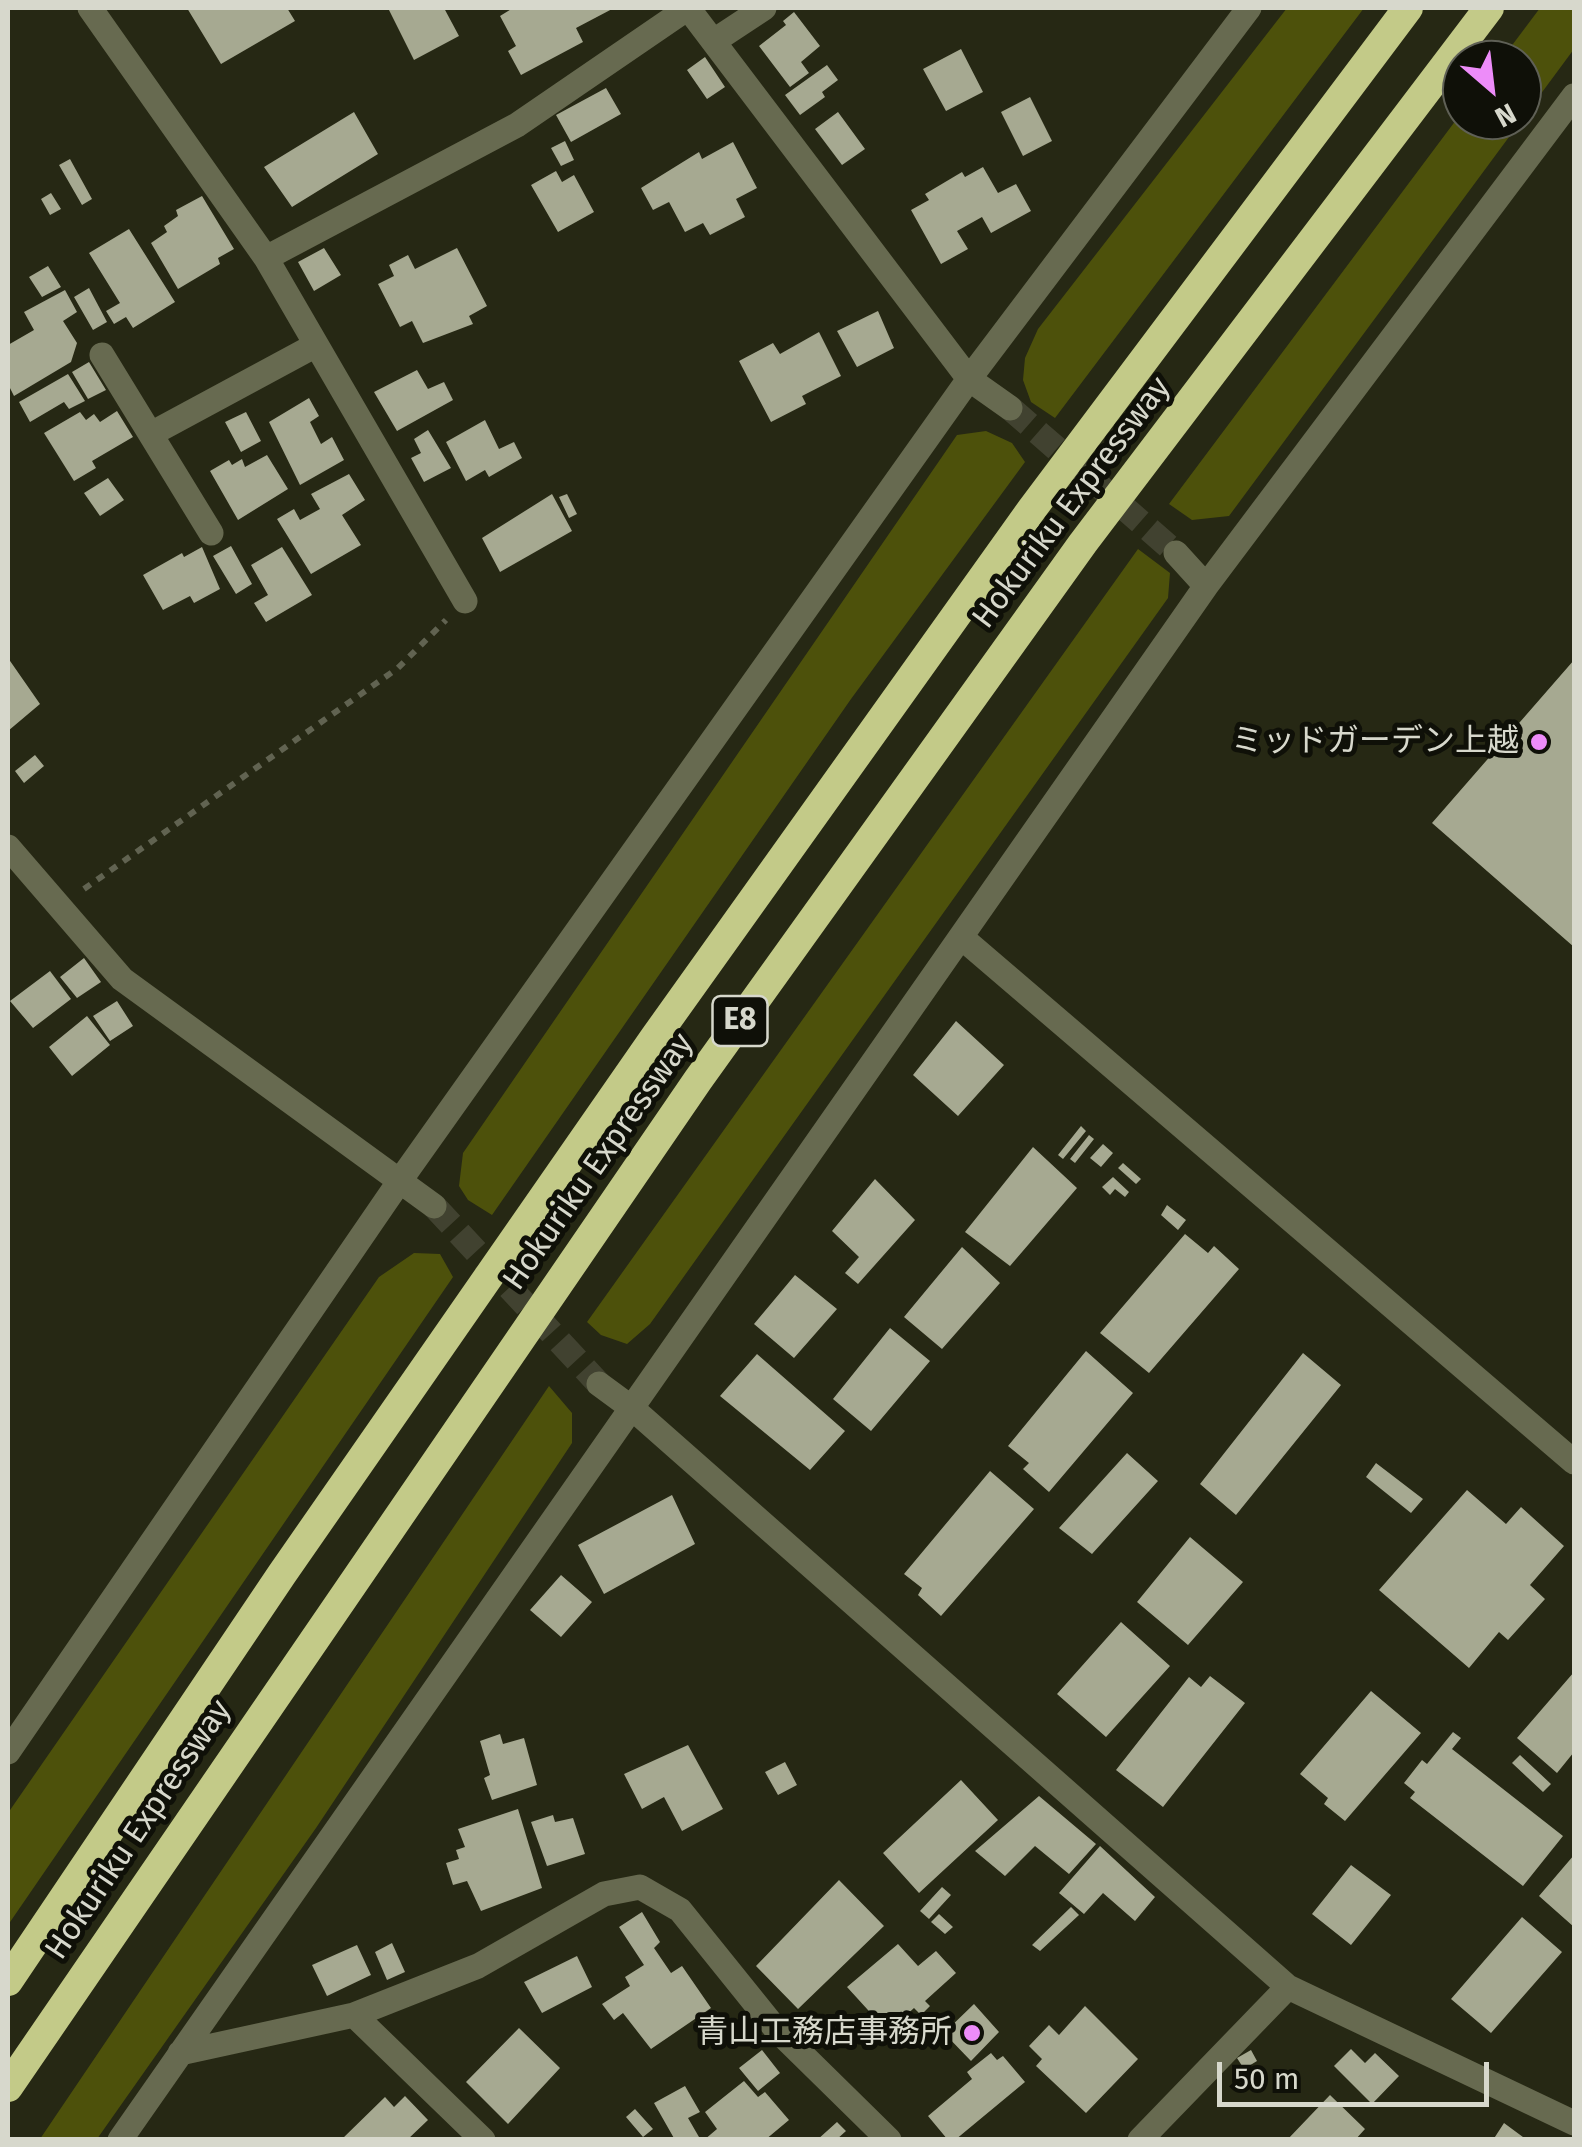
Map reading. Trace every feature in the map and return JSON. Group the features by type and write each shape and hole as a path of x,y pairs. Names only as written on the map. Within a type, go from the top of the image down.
{"highway":[{"name":"Hokuriku Expressway","path":"8,1980 282,1574 689,989 1032,509 1408,8"},
{"name":"Hokuriku Expressway","path":"8,2087 698,1080 1083,544 1489,8"}],"street":[{"path":"90,8 266,258 465,601"},
{"path":"266,258 517,125 688,8 969,379 1010,408"},
{"path":"714,41 764,8"},
{"path":"8,1752 399,1182 969,379 1245,11"},
{"path":"120,2140 1206,586 1574,96"},
{"path":"151,434 316,345"},
{"path":"102,356 211,533"},
{"path":"1176,553 1206,586"},
{"path":"12,861 60,907 122,979 434,1206"},
{"path":"961,936 1574,1462"},
{"path":"599,1384 1288,1987 1574,2123"},
{"path":"180,2053 354,2015 478,1966 604,1894 640,1886 680,1910 774,2028 889,2140"},
{"path":"1140,2140 1288,1987"},
{"path":"354,2015 484,2140"}],"path":[{"path":"60,907 398,668 465,601"}],"shaded area":[{"path":"1287,8 1364,8 1055,418 1031,402 1023,380 1025,358 1038,329"},
{"path":"1540,8 1574,8 1574,49 1542,92 1542,40 1516,40"},
{"path":"1442,139 1507,140 1229,516 1192,520 1169,504"},
{"path":"986,431 1012,443 1025,462 851,699 492,1215 468,1200 459,1186 463,1153 957,435"},
{"path":"1138,549 1170,573 1168,598 650,1324 627,1344 601,1335 587,1322"},
{"path":"414,1253 440,1254 453,1277 8,1925 8,1813 379,1277"},
{"path":"549,1386 572,1413 572,1443 316,1828 97,2139 40,2139"}],"building":[{"path":"187,8 287,8 295,21 221,64"},
{"path":"388,8 444,8 459,36 414,60"},
{"path":"513,8 614,8 576,28 583,42 521,75 508,51 516,46 500,16"},
{"path":"794,12 820,46 801,62 809,73 790,87 759,46 786,25 783,21"},
{"path":"961,49 983,92 946,111 923,69"},
{"path":"705,57 725,87 707,99 687,70"},
{"path":"827,65 838,80 822,92 825,97 800,115 785,95"},
{"path":"606,88 621,114 571,142 556,115"},
{"path":"1030,97 1052,141 1023,156 1001,112"},
{"path":"354,112 378,154 292,207 264,167"},
{"path":"838,112 865,149 842,165 815,129"},
{"path":"565,141 574,160 561,166 551,148"},
{"path":"733,142 757,188 736,199 745,217 710,235 703,223 685,232 669,202 653,210 641,188 699,152 702,159"},
{"path":"70,159 92,199 82,205 59,165"},
{"path":"983,167 998,193 1016,184 1031,211 991,233 982,217 957,231 968,249 941,264 911,210 929,200 925,194 962,172 965,177"},
{"path":"556,171 562,182 574,175 594,212 558,232 531,185"},
{"path":"51,193 61,209 50,215 41,199"},
{"path":"202,196 234,249 218,258 220,264 178,289 151,243 167,232 164,226 178,216 176,210"},
{"path":"129,229 175,302 133,328 126,317 114,324 106,311 120,303 89,253"},
{"path":"324,248 341,275 314,291 298,262"},
{"path":"457,248 487,306 469,316 473,324 423,343 412,321 400,327 378,284 394,276 389,265 408,255 415,269"},
{"path":"48,266 61,287 42,297 29,277"},
{"path":"89,288 107,322 93,330 74,297"},
{"path":"65,290 77,312 63,321 77,343 71,362 14,396 8,384 8,345 34,330 24,312"},
{"path":"878,311 894,348 857,367 837,331"},
{"path":"819,332 841,376 802,396 806,404 771,422 739,361 773,343 780,354"},
{"path":"89,362 106,390 88,399 72,372"},
{"path":"417,370 428,389 444,382 453,400 397,431 374,392"},
{"path":"68,374 85,401 69,409 64,402 30,422 19,402"},
{"path":"309,398 319,416 310,422 321,444 332,437 344,460 300,485 269,422"},
{"path":"117,411 133,437 92,461 96,468 74,481 44,433 80,412 86,420 94,414 100,422"},
{"path":"246,412 261,441 241,452 225,422"},
{"path":"485,420 499,449 514,442 522,458 489,477 485,470 466,481 446,442"},
{"path":"428,430 451,468 424,482 411,458 421,453 414,439"},
{"path":"267,455 288,489 238,520 210,471 229,460 232,465 242,459 245,467"},
{"path":"349,474 365,500 342,515 361,545 311,574 277,519 294,509 300,520 320,509 311,494"},
{"path":"108,478 124,500 100,516 84,493"},
{"path":"552,494 572,531 500,572 482,538"},
{"path":"567,494 577,514 569,518 559,497"},
{"path":"231,546 252,584 236,594 213,556"},
{"path":"202,547 220,589 194,603 190,596 163,610 143,575 182,553 184,557"},
{"path":"282,547 312,595 266,622 254,603 268,595 251,565"},
{"path":"8,658 40,704 8,731"},
{"name":"ミッドガーデン上越","path":"1574,660 1574,947 1432,823"},
{"path":"35,755 44,766 24,783 15,771"},
{"path":"84,958 101,982 77,998 60,977"},
{"path":"50,971 71,999 33,1028 10,1001"},
{"path":"117,1001 133,1026 110,1041 93,1016"},
{"path":"87,1016 110,1045 72,1076 49,1047"},
{"path":"956,1021 1004,1065 958,1116 913,1075"},
{"path":"1081,1126 1086,1131 1063,1159 1058,1155"},
{"path":"1089,1135 1094,1139 1075,1163 1070,1159"},
{"path":"1103,1144 1113,1153 1101,1167 1090,1158"},
{"path":"1033,1147 1077,1188 1010,1266 965,1232"},
{"path":"1123,1163 1141,1179 1136,1184 1118,1168"},
{"path":"1113,1177 1129,1192 1125,1197 1115,1189 1110,1195 1102,1187"},
{"path":"875,1179 915,1220 858,1284 845,1273 859,1257 832,1231"},
{"path":"1167,1205 1186,1220 1178,1230 1161,1215"},
{"path":"1185,1234 1208,1253 1214,1246 1239,1269 1149,1373 1100,1333"},
{"path":"962,1247 1000,1283 942,1349 904,1317"},
{"path":"795,1275 837,1309 794,1358 754,1324"},
{"path":"890,1328 930,1361 871,1431 833,1399"},
{"path":"1086,1351 1133,1393 1049,1492 1023,1469 1029,1463 1008,1446"},
{"path":"1303,1353 1341,1385 1236,1515 1200,1484"},
{"path":"757,1354 845,1431 810,1470 720,1396"},
{"path":"1127,1453 1158,1481 1092,1554 1059,1528"},
{"path":"1376,1463 1423,1499 1411,1513 1366,1477"},
{"path":"990,1471 1034,1509 941,1616 918,1595 922,1588 904,1574"},
{"path":"1467,1490 1506,1524 1521,1507 1564,1546 1530,1585 1545,1599 1508,1640 1499,1632 1469,1668 1379,1590"},
{"path":"672,1495 695,1544 604,1594 578,1545"},
{"path":"1190,1537 1243,1582 1188,1645 1137,1602"},
{"path":"561,1575 592,1602 561,1637 530,1610"},
{"path":"1121,1622 1170,1666 1106,1737 1057,1694"},
{"path":"1574,1672 1574,1752 1557,1773 1517,1738"},
{"path":"1210,1676 1245,1703 1163,1807 1116,1770 1189,1677 1201,1687"},
{"path":"1371,1691 1421,1733 1345,1821 1324,1804 1328,1798 1300,1774"},
{"path":"1453,1732 1461,1738 1452,1749 1563,1836 1523,1886 1410,1798 1415,1792 1404,1783 1422,1760 1427,1764"},
{"path":"500,1734 503,1744 524,1738 537,1785 492,1800 484,1778 490,1775 480,1741"},
{"path":"688,1745 723,1809 682,1831 664,1797 642,1809 624,1774"},
{"path":"1520,1755 1551,1784 1543,1792 1512,1763"},
{"path":"785,1762 797,1785 778,1795 765,1772"},
{"path":"961,1780 998,1820 919,1893 883,1853"},
{"path":"1039,1796 1096,1844 1069,1874 1035,1846 1005,1876 975,1851"},
{"path":"518,1809 542,1888 481,1911 467,1881 453,1885 446,1863 459,1859 456,1850 465,1847 458,1829"},
{"path":"553,1815 555,1822 573,1818 585,1854 547,1866 531,1822"},
{"path":"1100,1846 1155,1897 1135,1921 1103,1893 1084,1914 1059,1893"},
{"path":"1574,1855 1574,1927 1539,1896"},
{"path":"1351,1865 1391,1895 1351,1945 1312,1914"},
{"path":"839,1880 884,1926 798,2009 756,1966"},
{"path":"942,1887 951,1895 929,1919 920,1911"},
{"path":"1071,1907 1079,1915 1040,1951 1032,1945"},
{"path":"642,1912 660,1942 654,1948 671,1973 682,1966 711,2008 651,2049 623,2013 614,2020 602,2004 630,1986 625,1977 644,1965 619,1927"},
{"path":"939,1914 953,1927 945,1934 931,1922"},
{"path":"1522,1917 1562,1952 1491,2033 1451,1999"},
{"path":"392,1943 405,1972 387,1980 375,1952"},
{"path":"898,1944 918,1966 936,1951 956,1973 925,2001 930,2006 921,2015 914,2008 888,2032 847,1987"},
{"path":"357,1945 371,1975 327,1996 312,1965"},
{"path":"577,1956 592,1987 542,2013 524,1982"},
{"name":"青山工務店事務所","path":"974,2004 999,2032 971,2061 944,2033"},
{"path":"1085,2006 1138,2059 1086,2113 1036,2066 1042,2059 1029,2046 1049,2025 1059,2035"},
{"path":"519,2028 560,2068 508,2124 466,2082"},
{"path":"1351,2049 1365,2063 1375,2053 1399,2076 1372,2104 1334,2066"},
{"path":"762,2050 780,2073 758,2091 739,2068"},
{"path":"1251,2050 1257,2061 1244,2069 1237,2058"},
{"path":"991,2053 997,2060 1003,2056 1025,2082 955,2140 948,2140 928,2116 972,2079 967,2072"},
{"path":"744,2081 758,2097 765,2092 789,2120 765,2140 704,2140 717,2129 705,2112"},
{"path":"685,2086 700,2112 688,2118 699,2137 675,2140 654,2103"},
{"path":"1330,2095 1365,2129 1355,2140 1287,2140"},
{"path":"405,2096 428,2120 407,2140 341,2140 385,2097 394,2107"},
{"path":"635,2109 653,2129 643,2137 626,2117"},
{"path":"837,2122 846,2131 836,2140 817,2140"},
{"path":"1504,2123 1527,2140 1493,2140"}],"tunnel":[{"path":"1010,408 1176,553"},
{"path":"434,1206 599,1384"}],"place":[{"name":"ミッドガーデン上越","path":"1539,742"},
{"name":"青山工務店事務所","path":"972,2033"}]}
